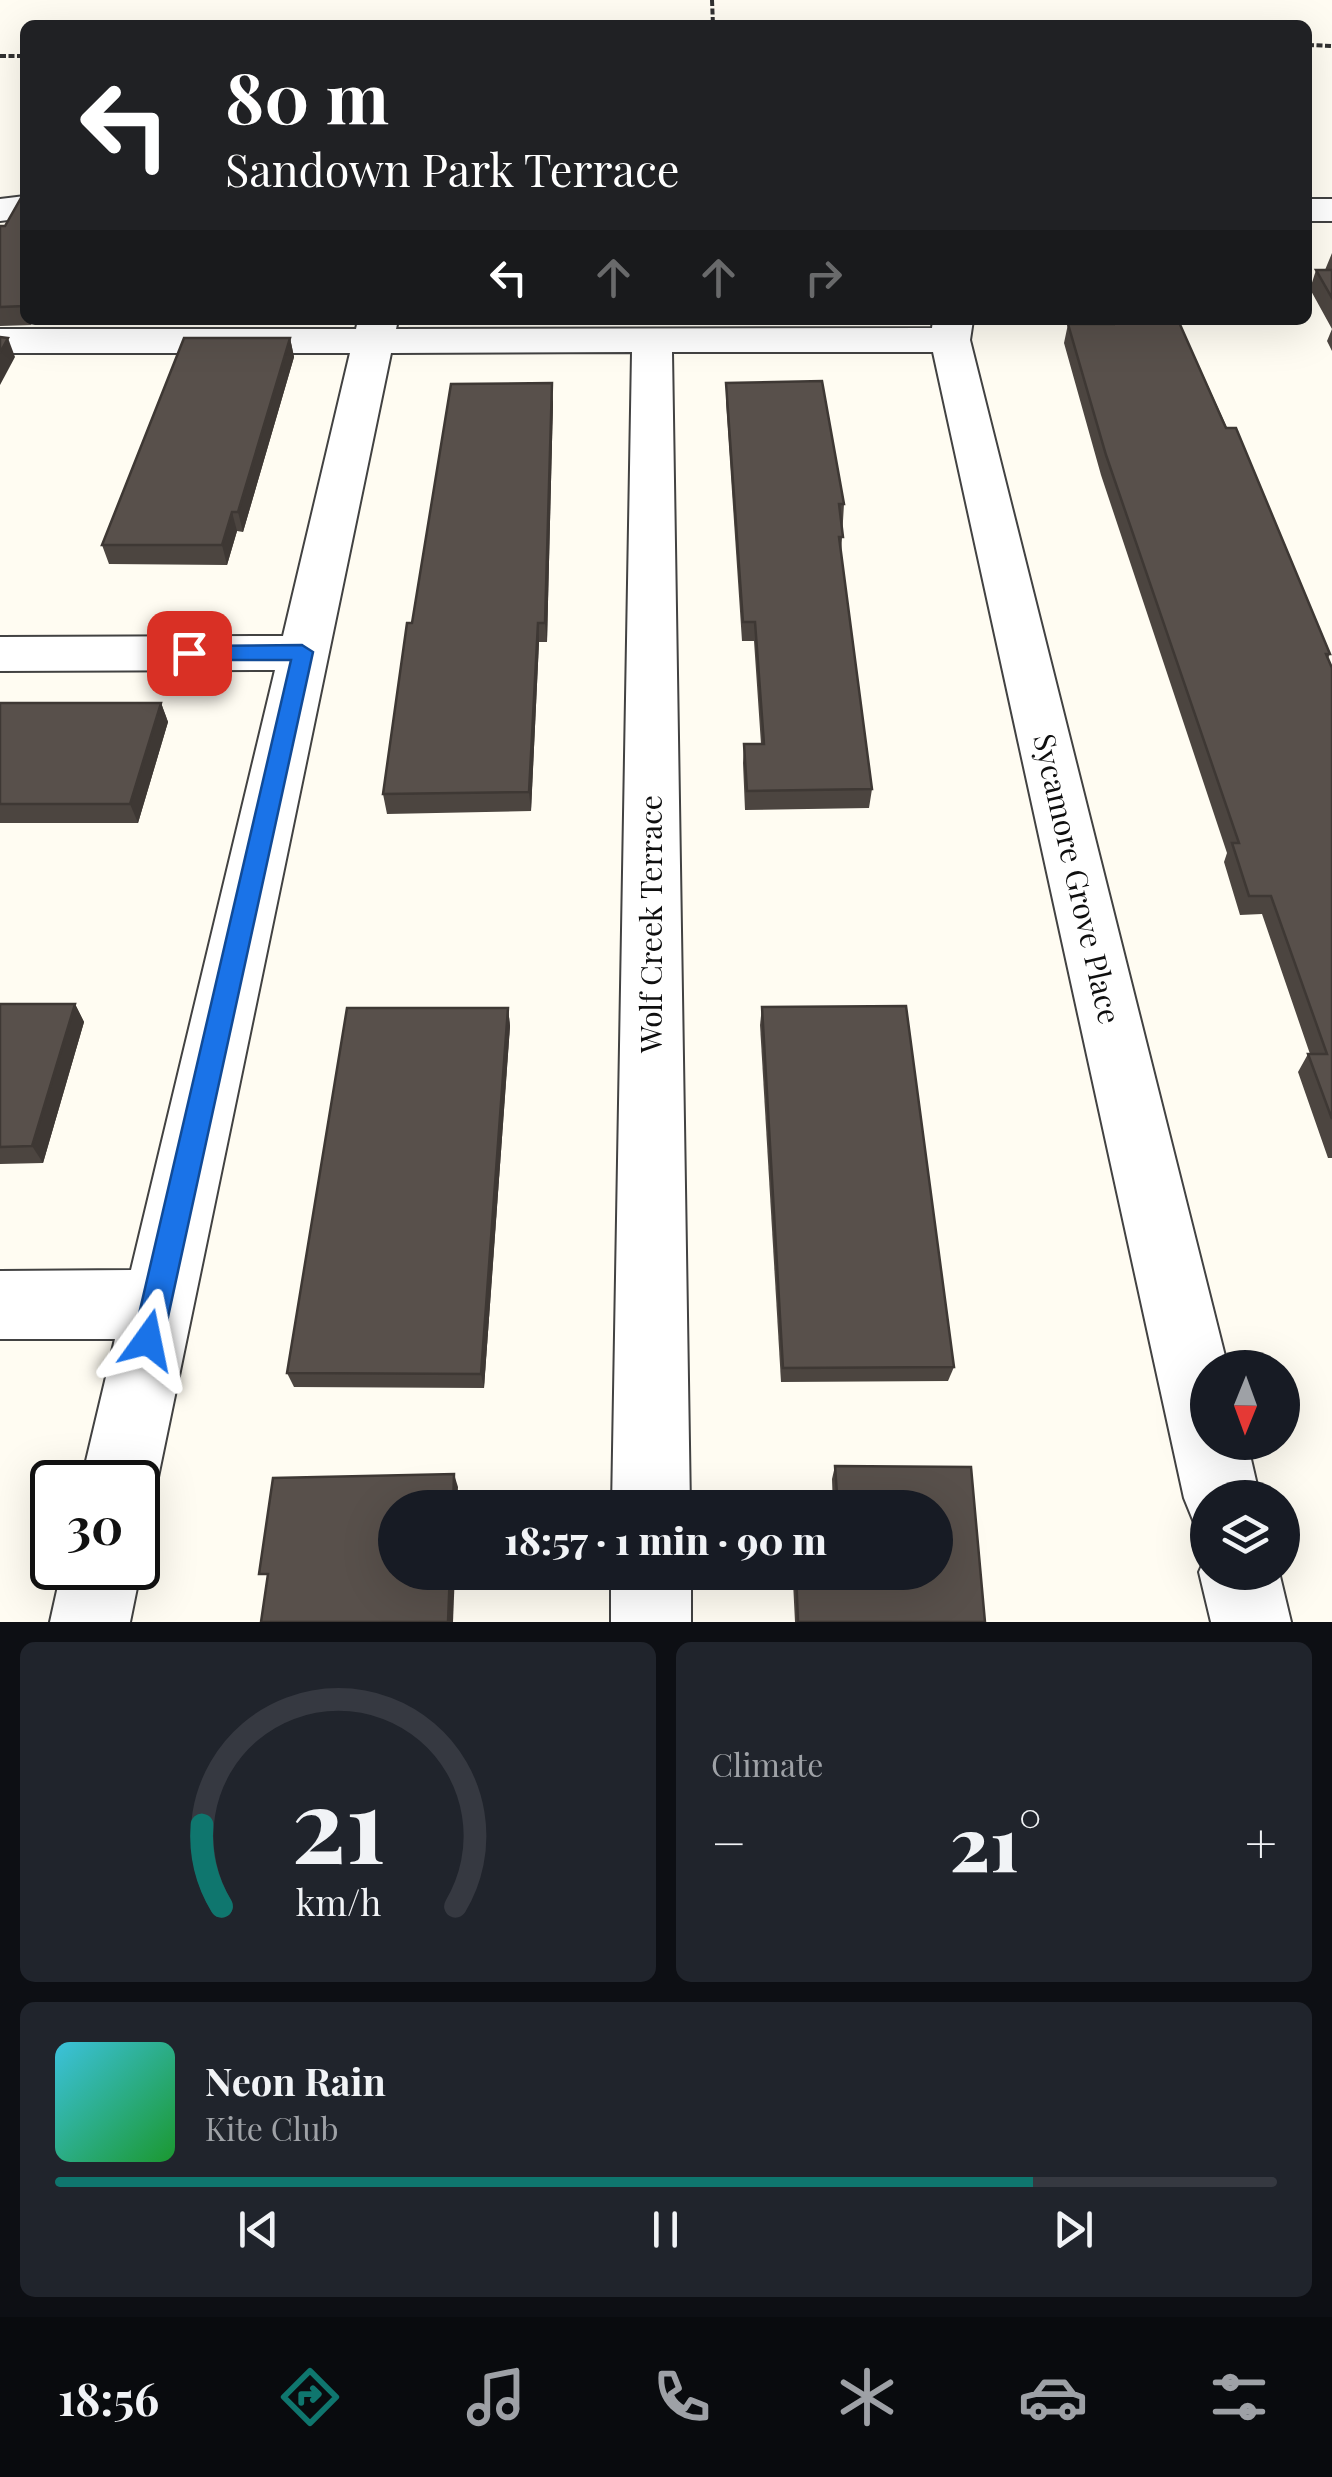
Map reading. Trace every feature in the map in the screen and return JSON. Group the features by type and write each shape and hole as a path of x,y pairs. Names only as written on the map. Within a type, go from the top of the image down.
{"street":[{"path":"123,1460 376,330"},
{"path":"0,342 376,330 652,342 952,330"},
{"name":"Sycamore Grove Place","path":"952,330 1190,1362"},
{"name":"Wolf Creek Terrace","path":"652,342 652,1490"},
{"path":"0,654 302,652"},
{"path":"0,1304 155,1304"},
{"path":"90,1622 97,1590"},
{"path":"651,1590 651,1622"},
{"path":"1243,1590 1251,1622"}],"building":[{"path":"20,200 20,306 0,307 0,226 5,226"},
{"path":"1316,270 1332,270 1332,298"},
{"path":"1068,325 1180,325 1226,428 1236,428 1330,654 1326,654 1332,668 1332,1119 1308,1054 1327,1054 1271,896 1249,896 1232,843 1239,843 1106,455"},
{"path":"0,337 8,338 0,353"},
{"path":"184,338 290,338 238,512 232,512 222,545 102,545"},
{"path":"822,381 844,504 839,504 843,537 839,537 872,789 747,791 744,744 764,744 755,622 743,622 726,383"},
{"path":"552,383 545,623 538,623 529,792 383,794 407,623 412,623 451,384"},
{"path":"0,703 161,703 130,804 0,804"},
{"path":"0,1004 75,1004 32,1146 0,1147"},
{"path":"906,1006 954,1367 783,1368 762,1007"},
{"path":"347,1008 508,1008 481,1374 287,1373"},
{"path":"835,1466 971,1467 985,1622 798,1622 797,1590 953,1590 953,1490 837,1490"},
{"path":"454,1474 454,1490 378,1490 378,1590 449,1590 448,1622 261,1622 268,1574 259,1574 273,1478"}],"route":[{"path":"148,1340 302,652 189,653"}]}
